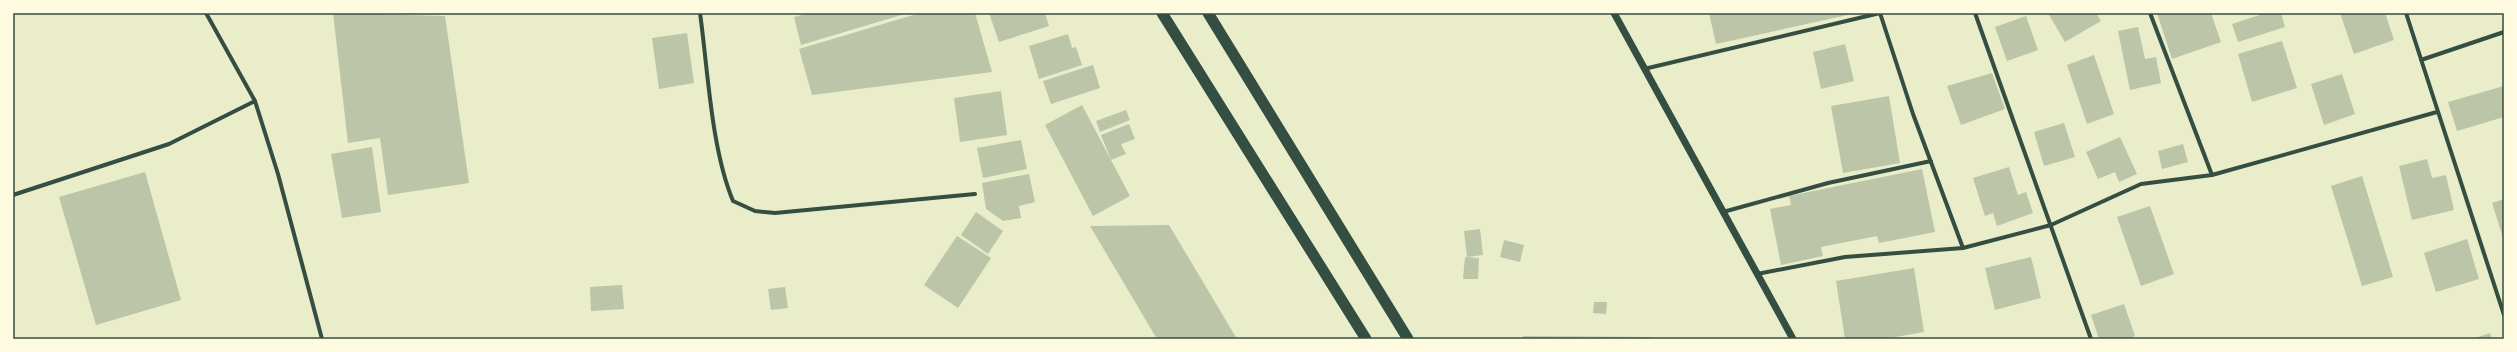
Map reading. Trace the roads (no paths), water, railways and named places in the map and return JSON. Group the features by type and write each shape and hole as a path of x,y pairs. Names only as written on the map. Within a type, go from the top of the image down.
{"highway":[{"path":"1162,13 1366,339"},
{"path":"1208,13 1408,339"}],"street":[{"path":"206,13 255,101 278,174 322,339"},
{"path":"700,13 719,152 726,183 733,201 755,211 775,213 975,194"},
{"path":"1614,13 1793,339"},
{"path":"1644,68 1880,13 1963,248"},
{"path":"1975,13 2091,339"},
{"path":"2150,13 2212,175"},
{"path":"2406,13 2504,315"},
{"path":"2421,60 2504,32"},
{"path":"13,195 169,144 255,101"},
{"path":"1757,274 1845,257 1963,248 2051,225 2141,184 2212,175 2437,112"},
{"path":"1723,212 1828,183 1931,160"}]}
